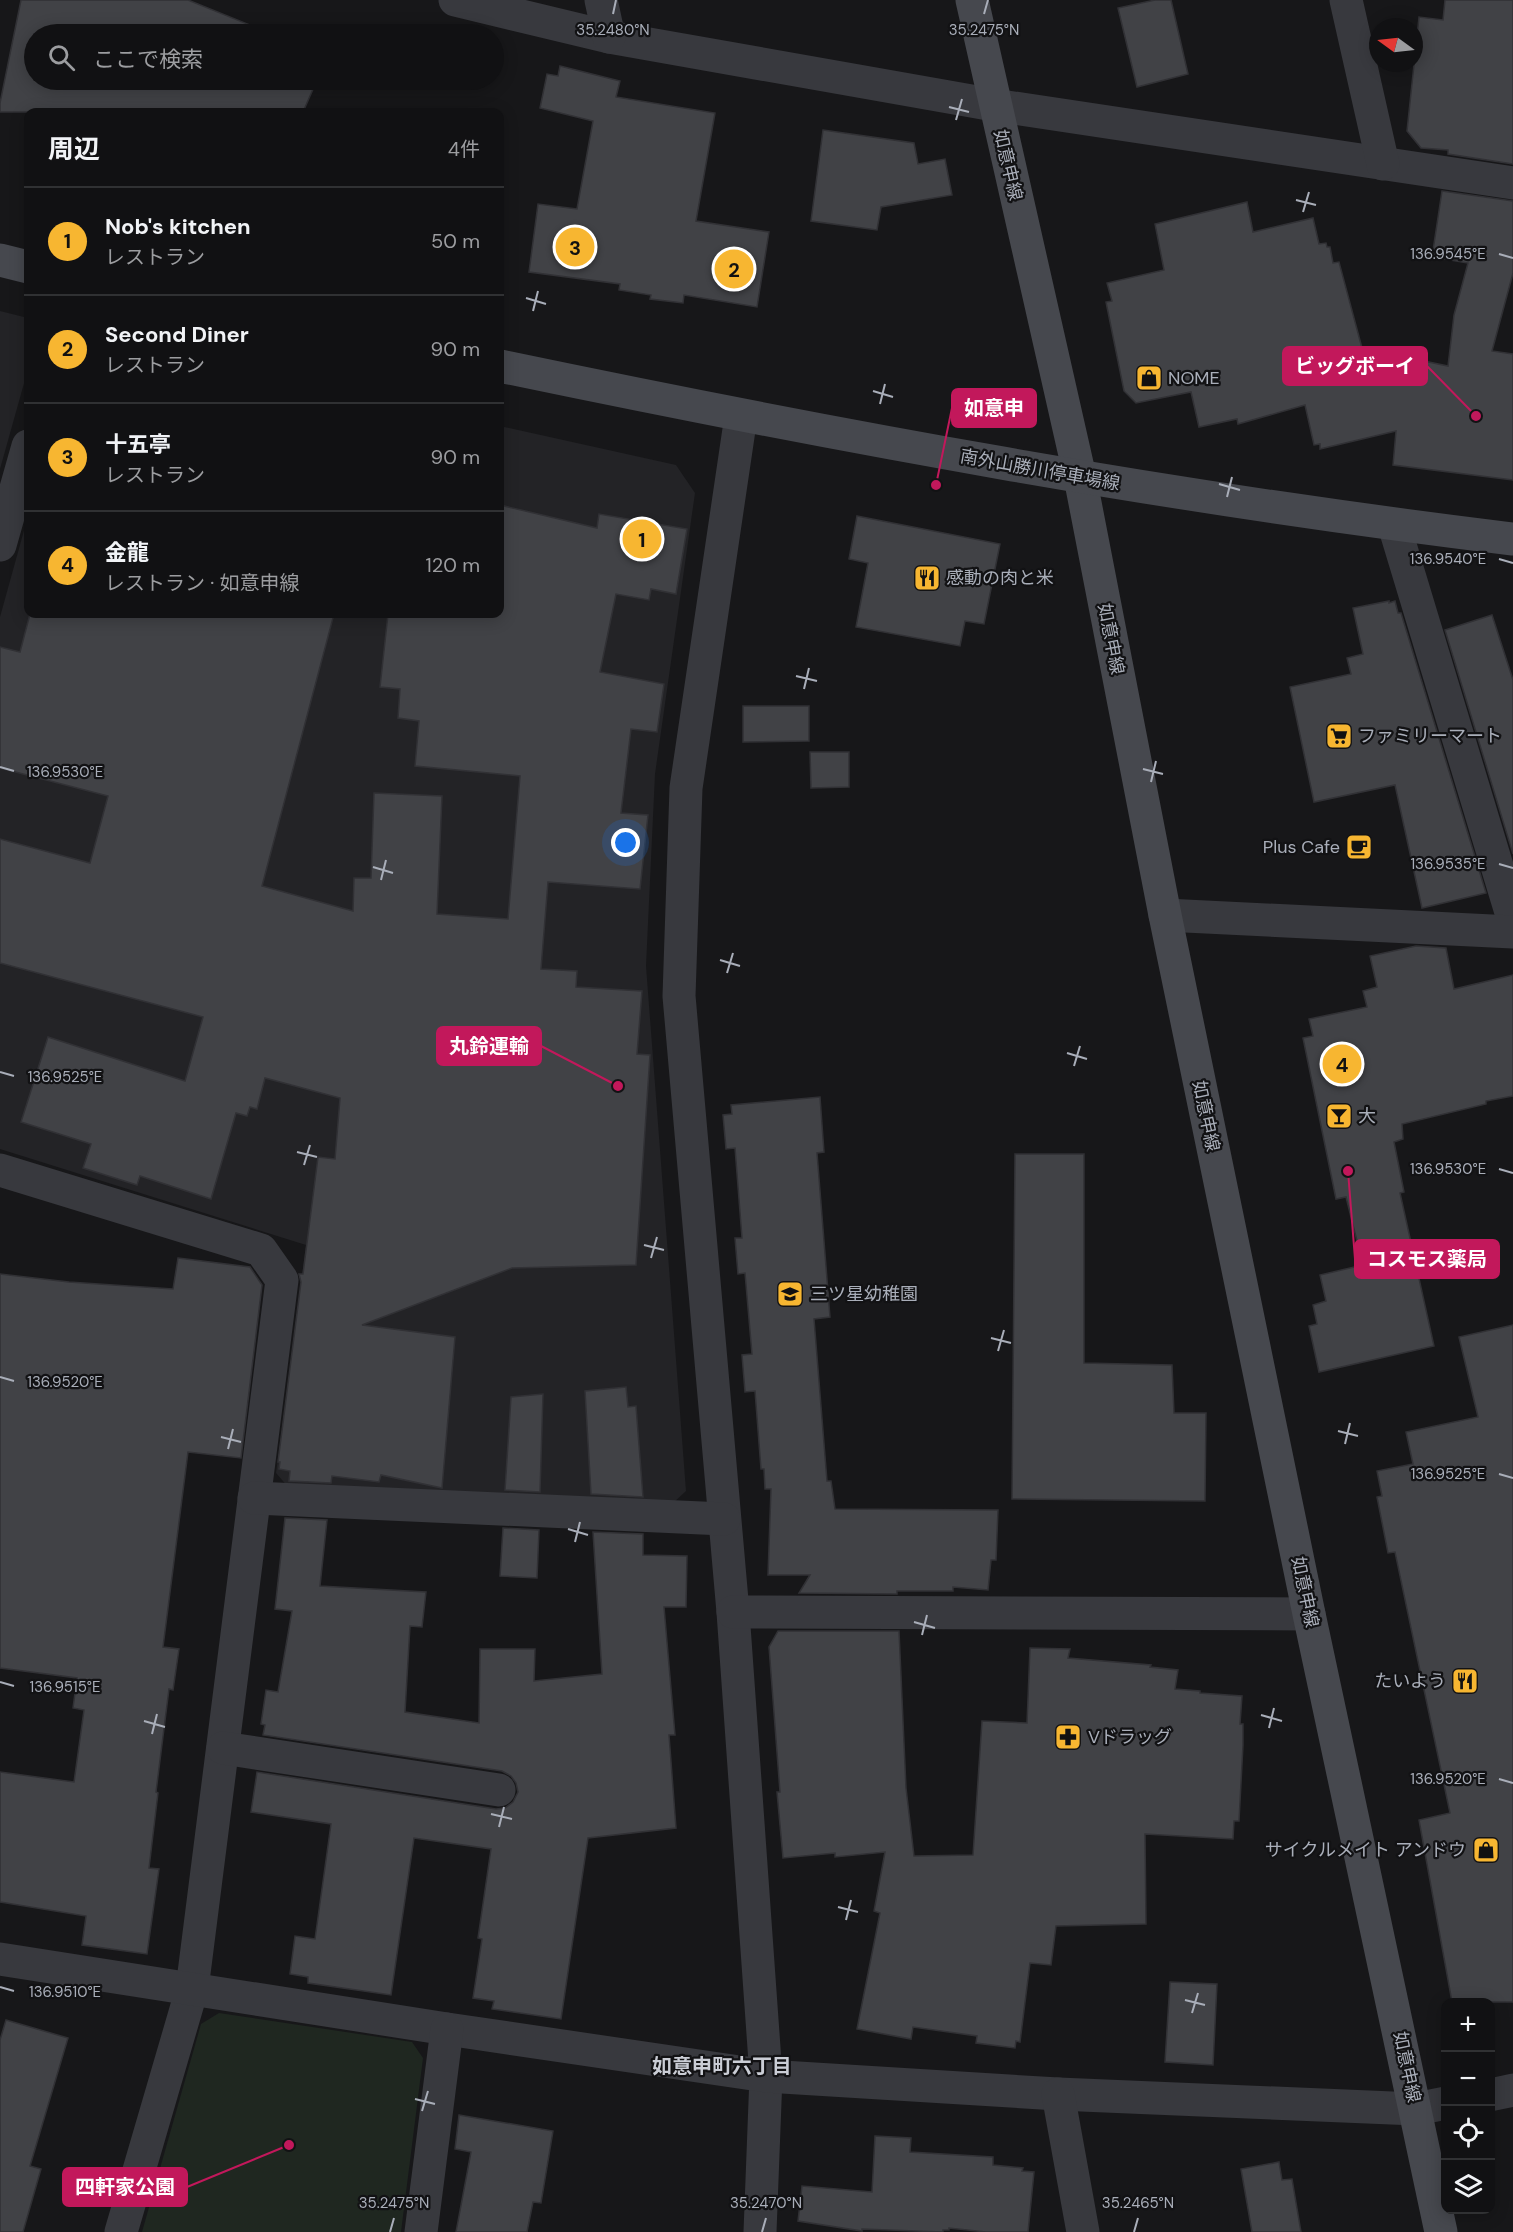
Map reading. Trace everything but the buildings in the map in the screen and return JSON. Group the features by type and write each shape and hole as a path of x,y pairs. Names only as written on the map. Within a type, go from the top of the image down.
{"street":[{"path":"455,0 609,37 994,105 1513,183"},
{"path":"602,0 609,37"},
{"name":"如意申線","path":"972,0 1080,477 1165,915 1309,1614 1431,2106 1441,2232"},
{"path":"1346,0 1383,164"},
{"path":"0,260 24,266"},
{"name":"南外山勝川停車場線","path":"504,367 741,416 1080,477 1394,525 1513,539"},
{"path":"741,416 686,788 679,996 733,1612 766,2076 760,2232"},
{"path":"0,545 24,460"},
{"path":"1394,525 1513,919"},
{"path":"1165,915 1513,932"},
{"path":"0,1170 261,1250 282,1280 192,1989 122,2232"},
{"path":"254,1498 724,1519"},
{"path":"733,1612 1309,1614"},
{"path":"223,1748 499,1790"},
{"path":"0,1959 766,2076 1058,2094 1431,2106"},
{"path":"421,2232 447,2029"},
{"path":"1495,2094 1513,2090"},
{"path":"1058,2094 1083,2232"}],"shaded area":[{"path":"0,311 24,317 24,383 0,469"},
{"path":"504,427 676,465 695,493 655,774 646,966 686,1491 672,1504 289,1488 276,1473 306,1245 0,1149 0,617 24,530 24,618 504,618"},
{"path":"219,2013 412,2042 423,2058 401,2232 142,2232 201,2024"}],"place":[{"name":"十五亭","path":"575,247"},
{"name":"Second Diner","path":"734,269"},
{"name":"NOME","path":"1149,378"},
{"name":"ビッグボーイ","path":"1476,416"},
{"name":"如意申","path":"936,485"},
{"name":"Nob's kitchen","path":"642,539"},
{"name":"感動の肉と米","path":"927,578"},
{"name":"ファミリーマート","path":"1339,736"},
{"name":"Plus Cafe","path":"1359,847"},
{"name":"金龍","path":"1342,1064"},
{"name":"丸鈴運輸","path":"618,1086"},
{"name":"大","path":"1339,1116"},
{"name":"コスモス薬局","path":"1348,1171"},
{"name":"三ツ星幼稚園","path":"790,1294"},
{"name":"たいよう","path":"1465,1681"},
{"name":"Vドラッグ","path":"1068,1737"},
{"name":"サイクルメイト アンドウ","path":"1486,1850"},
{"name":"四軒家公園","path":"289,2145"}],"district":[{"name":"如意申町六丁目","path":"722,2066"}]}
